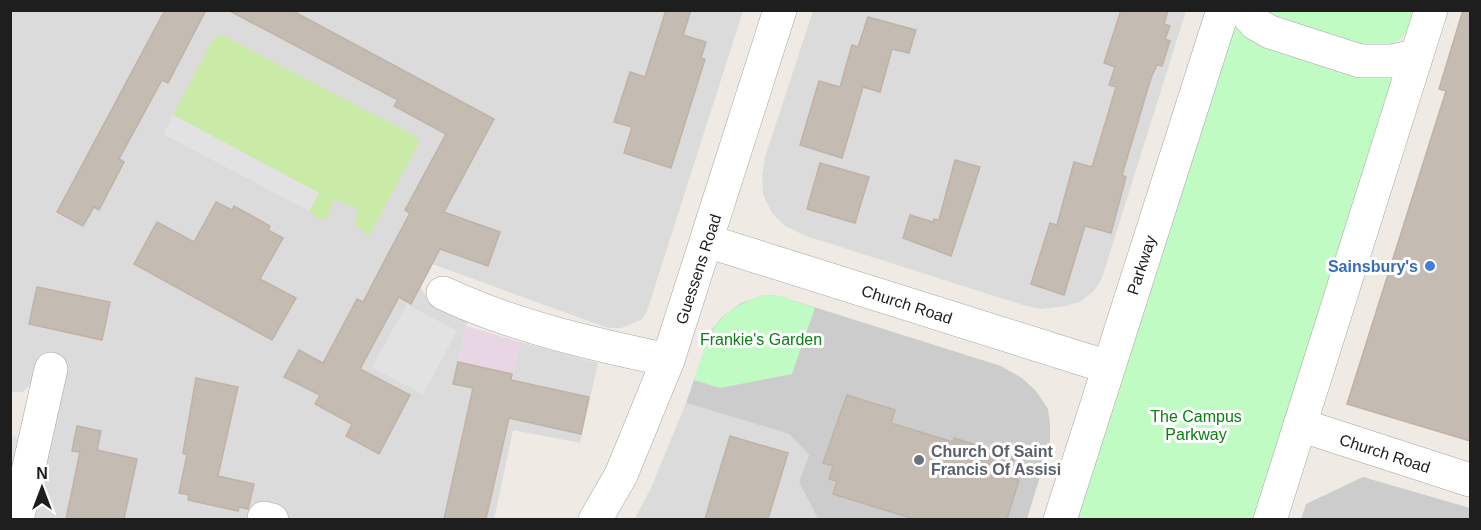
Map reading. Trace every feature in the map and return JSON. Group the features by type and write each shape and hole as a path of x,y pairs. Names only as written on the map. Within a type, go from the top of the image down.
{"street":[{"name":"Guessens Road","path":"595,519 621,475 668,360 780,10"},
{"name":"Parkway","path":"1060,519 1223,10"},
{"path":"1243,10 1257,24 1270,32 1360,61 1376,63 1416,56"},
{"path":"1270,519 1431,10"},
{"name":"Church Road","path":"707,241 1108,368"},
{"path":"442,293 481,311 607,346 668,360"},
{"path":"17,519 51,369"},
{"name":"Church Road","path":"1300,425 1470,480"}],"shaded area":[{"path":"10,11 743,11 647,311 641,320 621,328 608,328 432,264 420,287 429,300 468,320 453,384 509,394 520,342 598,363 580,443 513,430 494,520 32,519 33,382 23,392 11,392"},
{"path":"813,11 1186,11 1102,278 1094,291 1080,302 1066,306 1041,309 1026,306 806,236 785,226 772,213 763,194 762,176 765,157"},
{"path":"173,115 319,193 309,211 163,134"},
{"path":"764,295 779,296 1001,366 1022,378 1036,391 1048,409 1050,424 1050,444 1027,519 818,519 799,482 809,455 789,434 686,403 711,331 722,317 741,303"},
{"path":"407,304 457,331 423,395 372,367"},
{"path":"467,326 520,342 509,395 453,384"},
{"path":"686,403 789,434 809,455 799,482 818,519 634,520 651,488"},
{"path":"11,436 20,438 11,484"},
{"path":"1363,477 1470,508 1470,519 1301,519 1306,504"}],"green space":[{"path":"1260,11 1418,11 1411,27 1394,43 1370,51 1271,20"},
{"name":"The Campus Parkway","path":"1233,22 1397,75 1259,519 1073,520"},
{"path":"222,35 417,137 419,143 369,236 354,224 358,210 335,199 326,220 320,220 309,211 318,193 173,115 213,39"},
{"name":"Frankie's Garden","path":"764,295 779,296 815,308 792,374 720,388 694,380 709,336 723,317 733,309"}],"building":[{"path":"165,10 206,10 168,83 162,80 119,159 124,162 99,210 94,207 83,226 57,212"},
{"path":"228,10 291,10 494,119 444,212 500,232 488,266 440,249 411,304 399,297 360,369 410,395 379,454 346,436 352,424 315,404 320,395 284,377 299,350 323,363 357,299 363,302 410,213 405,210 446,134 394,106 398,100"},
{"path":"666,10 691,10 683,35 706,42 701,58 705,59 671,168 624,153 632,127 614,122 630,72 645,77"},
{"path":"1121,10 1168,10 1164,24 1170,26 1165,39 1170,41 1162,66 1157,65 1151,78 1122,175 1126,177 1111,233 1085,226 1064,295 1031,284 1050,223 1057,225 1074,162 1092,167 1116,87 1109,85 1115,67 1104,63"},
{"name":"Sainsbury's","path":"1463,10 1470,10 1470,441 1347,404 1446,91 1439,89"},
{"path":"868,17 916,30 909,53 892,49 880,92 863,87 842,158 800,145 819,81 840,87 852,45 858,47"},
{"path":"955,160 980,167 951,256 903,238 910,215 933,222 934,219 939,220"},
{"path":"820,163 869,177 855,223 807,209"},
{"path":"216,202 232,210 234,206 270,226 268,230 283,238 260,279 296,298 272,340 134,264 157,222 194,242"},
{"path":"37,287 110,302 102,340 29,324"},
{"path":"458,362 512,374 511,380 589,397 581,434 509,418 486,519 444,519 473,388 453,384"},
{"path":"196,378 238,387 218,476 254,484 248,509 239,507 238,511 188,500 189,495 179,493 187,455 183,453"},
{"name":"Church Of Saint Francis Of Assisi","path":"847,395 895,410 891,423 953,442 954,438 1014,457 1008,477 1019,480 1007,519 914,519 833,494 837,481 829,479 833,466 823,463"},
{"path":"77,426 101,431 97,450 137,459 124,519 66,519 80,452 72,451"},
{"path":"730,436 788,453 768,519 705,519"}],"place":[{"name":"Sainsbury's","path":"1430,266"},
{"name":"Church Of Saint Francis Of Assisi","path":"919,460"}]}
